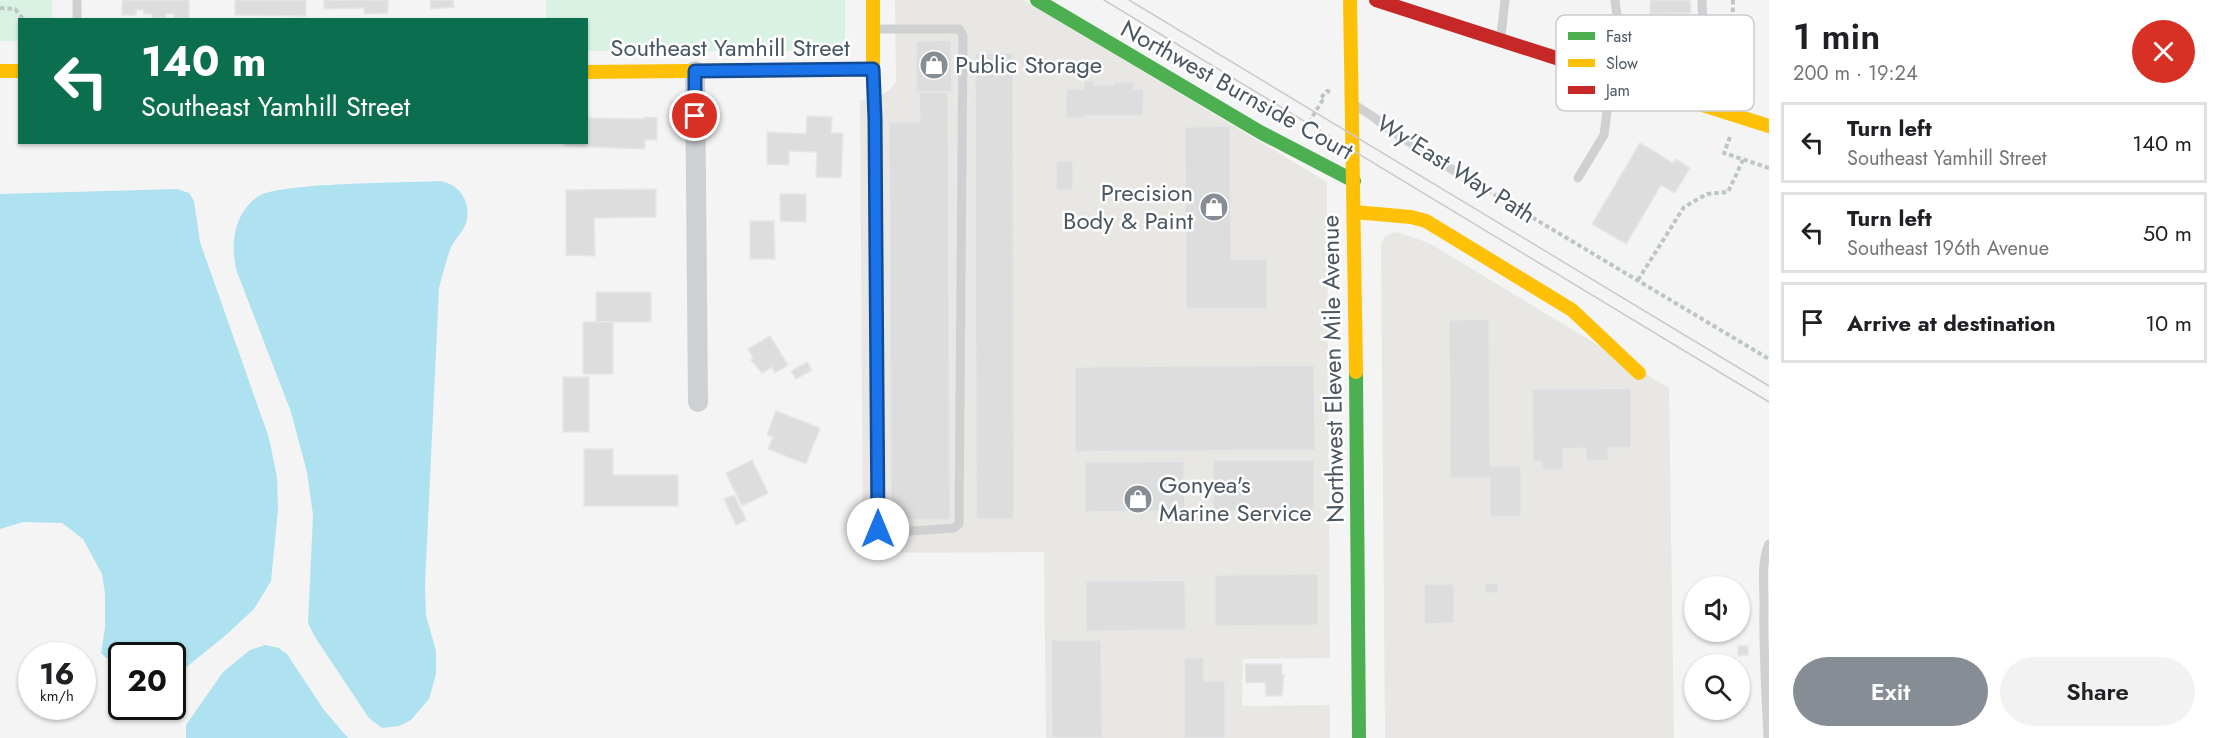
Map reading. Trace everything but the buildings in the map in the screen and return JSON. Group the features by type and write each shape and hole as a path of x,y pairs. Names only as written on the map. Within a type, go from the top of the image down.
{"street":[{"path":"873,0 873,69"},
{"name":"Northwest Burnside Court","path":"1037,0 1260,132 1354,181"},
{"name":"Northwest Eleven Mile Avenue","path":"1350,0 1359,738"},
{"path":"1376,0 1556,57"},
{"name":"Southeast Yamhill Street","path":"588,72 873,69"},
{"path":"0,71 18,71"},
{"path":"695,71 698,402"},
{"path":"1723,111 1769,126"},
{"path":"1354,212 1411,216 1426,221 1572,310 1639,373"}],"lane":[{"path":"77,0 77,18"},
{"path":"1500,39 1505,0"},
{"path":"1615,0 1617,15"},
{"path":"1702,0 1702,15"},
{"path":"873,29 959,29 963,36 959,524 954,528 884,533 878,529 873,69"},
{"name":"Wy'East Way Path","path":"1353,105 1456,172"},
{"path":"1578,178 1604,135 1607,111"},
{"path":"1768,738 1764,667 1764,558 1769,544"}],"path":[{"path":"1733,0 1733,15"},
{"path":"0,8 15,9 22,18"},
{"name":"Wy'East Way Path","path":"1302,134 1322,100 1320,99 1327,91 1353,105"},
{"path":"1638,280 1684,207 1707,194 1728,192 1743,160"},
{"name":"Wy'East Way Path","path":"1456,172 1769,359"}],"shaded area":[{"path":"895,0 1024,0 1327,182 1330,658 1243,659 1242,706 1330,705 1330,738 1046,738 1044,552 863,553 860,101 883,94 896,82"},
{"path":"1397,232 1429,243 1669,388 1674,738 1385,738 1381,247 1383,239"}],"green space":[{"path":"0,0 52,0 52,18 18,18 18,41 0,41"},
{"path":"546,0 845,0 845,51 588,51 588,18 546,18"}],"water":[{"path":"440,181 459,190 466,202 467,216 465,226 451,247 439,288 425,585 426,615 436,651 436,674 429,699 411,720 399,726 382,728 369,718 308,623 313,515 307,472 291,412 237,272 234,252 235,232 249,204 257,197 270,192 290,188 344,184"},
{"path":"177,189 189,193 194,201 200,242 269,438 277,477 278,509 271,581 254,609 186,667 186,642 108,642 108,659 101,653 105,628 105,594 102,574 83,539 62,523 23,522 0,529 0,194"},
{"path":"265,645 279,648 287,654 324,710 348,738 186,738 186,725 223,672 250,650"}],"tram line":[{"path":"1104,0 1769,402"},
{"path":"1129,0 1769,386"}],"traffic: fast":[{"path":"1037,0 1260,132 1354,181"},
{"path":"1356,372 1359,738"}],"traffic: slow":[{"path":"588,72 873,69 873,0"},
{"path":"1350,0 1356,372"},
{"path":"0,71 18,71"},
{"path":"1722,111 1769,126"},
{"path":"1354,212 1411,217 1426,221 1572,310 1639,373"}],"traffic: jam":[{"path":"1376,0 1556,58"}],"place":[{"name":"Public Storage","path":"934,65"},
{"name":"Precision Body & Paint","path":"1214,207"},
{"name":"Gonyea's Marine Service","path":"1138,499"}],"route":[{"path":"695,116 695,71 873,69 878,529"}]}
